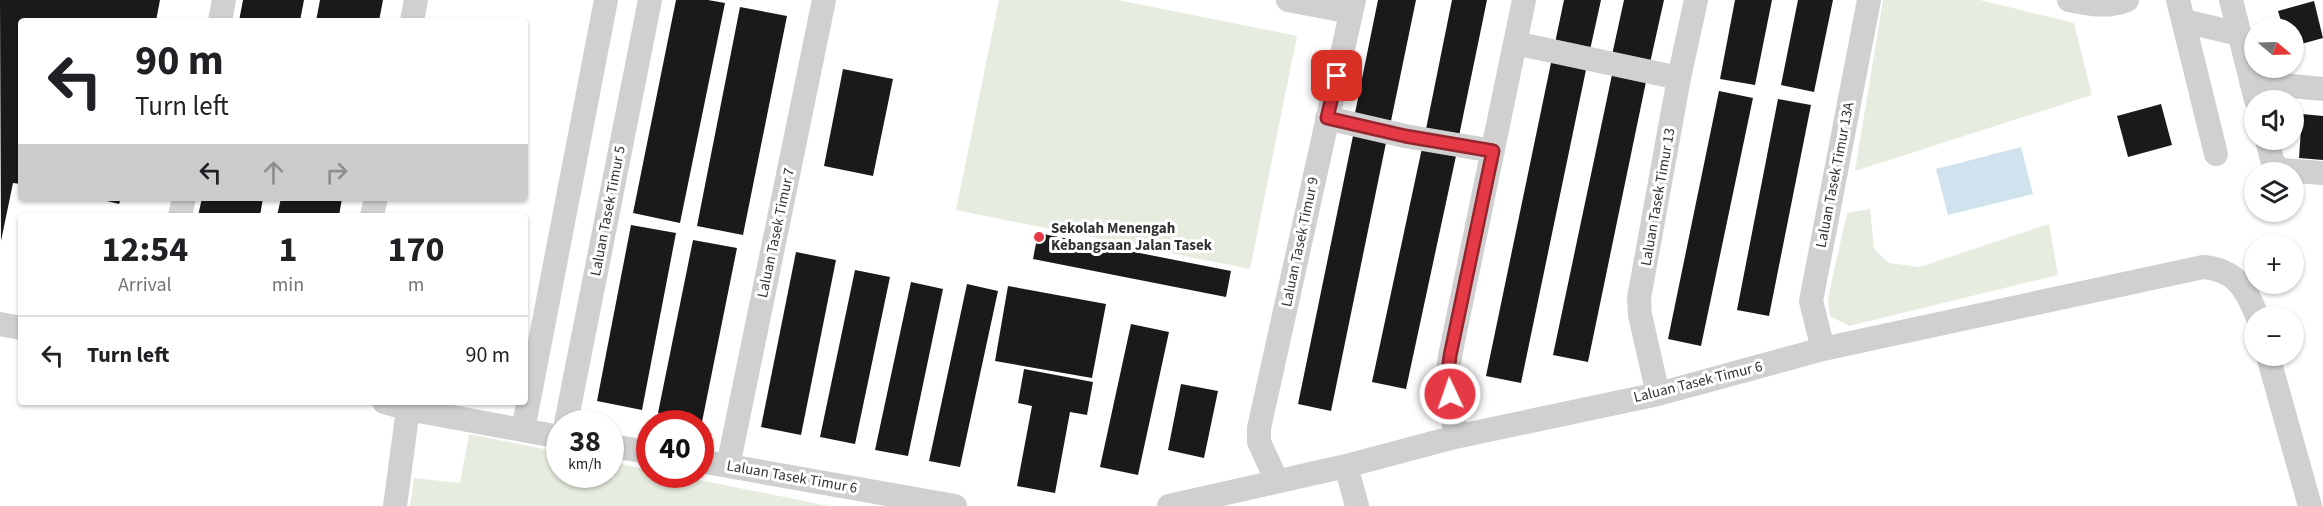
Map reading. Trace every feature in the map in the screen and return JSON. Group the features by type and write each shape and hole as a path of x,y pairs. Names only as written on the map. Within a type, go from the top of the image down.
{"street":[{"path":"221,18 224,0"},
{"path":"413,18 416,0"},
{"path":"528,399 606,0"},
{"name":"Laluan Tasek Timur 5","path":"569,410 650,0"},
{"name":"Laluan Tasek Timur 7","path":"728,466 824,0"},
{"path":"1288,0 1353,6"},
{"path":"1455,437 1448,372 1450,356 1524,0"},
{"name":"Laluan Tasek Timur 13","path":"1658,394 1640,315 1639,298 1679,78 1696,0"},
{"name":"Laluan Tasek Timur 13A","path":"1823,349 1811,301 1869,0"},
{"path":"2069,0 2094,5 2109,5 2127,0"},
{"path":"2231,0 2254,90"},
{"name":"Laluan Tasek Timur 9","path":"1277,481 1259,441 1259,428 1353,6"},
{"path":"2181,11 2239,33"},
{"path":"2181,11 2217,154"},
{"path":"1515,43 1679,78"},
{"path":"2288,90 2323,89"},
{"path":"1327,118 1405,136 1493,151"},
{"path":"2270,150 2273,163 2281,170 2323,173"},
{"name":"Laluan Tasek Timur 6","path":"1169,506 1346,466 1455,437 1658,394 1823,349 2203,267 2217,268 2227,272 2249,296 2253,306"},
{"path":"0,324 18,327"},
{"path":"2271,366 2310,506"},
{"path":"394,405 546,434"},
{"path":"522,430 527,405"},
{"path":"395,506 408,409"},
{"name":"Laluan Tasek Timur 6","path":"714,464 955,506"},
{"path":"1346,466 1357,506"}],"shaded area":[{"path":"999,0 1118,0 1297,36 1250,269 956,210"},
{"path":"1883,0 1980,0 2074,23 2092,95 1855,171"},
{"path":"1870,209 1874,249 1889,263 1920,267 2049,224 2058,275 1849,326 1830,316 1828,298 1847,213"},
{"path":"469,434 546,449 546,488 624,488 624,465 636,467 636,488 714,488 714,483 829,506 410,506 414,478 460,483"}],"water":[{"path":"2021,147 2033,194 1948,215 1936,169"}],"building":[{"path":"0,0 160,0 157,18 18,18 18,184 13,183 1,241"},
{"path":"243,0 304,0 301,18 240,18"},
{"path":"320,0 383,0 380,18 317,18"},
{"path":"676,0 708,0 725,3 680,223 633,213"},
{"path":"1378,0 1416,0 1391,121 1355,113"},
{"path":"1452,0 1487,0 1459,136 1426,129"},
{"path":"1564,0 1601,0 1590,50 1555,43"},
{"path":"1624,0 1664,0 1650,63 1612,55"},
{"path":"1735,0 1772,0 1755,85 1720,79"},
{"path":"1798,0 1833,0 1814,92 1781,85"},
{"path":"2314,1 2323,38 2304,43 2304,18 2280,18 2278,11"},
{"path":"740,7 787,16 743,235 697,226"},
{"path":"1552,58 1587,65 1521,383 1486,376"},
{"path":"843,69 893,79 873,176 824,166"},
{"path":"1613,70 1647,77 1588,362 1553,355"},
{"path":"1719,91 1753,98 1701,346 1668,339"},
{"path":"1778,99 1811,105 1769,316 1737,310"},
{"path":"2161,104 2172,145 2128,157 2117,116"},
{"path":"2304,114 2323,116 2323,160 2299,158 2300,150 2304,150"},
{"path":"1354,131 1387,138 1331,411 1298,404"},
{"path":"1422,148 1456,156 1406,389 1372,382"},
{"path":"201,201 262,201 260,213 199,213"},
{"path":"280,201 342,201 340,213 278,213"},
{"path":"631,225 676,233 642,410 597,401"},
{"path":"1038,233 1231,271 1226,297 1033,259"},
{"path":"693,240 737,248 704,410 659,410"},
{"path":"796,252 836,260 801,435 761,427"},
{"path":"855,270 890,277 855,444 820,437"},
{"path":"911,282 943,289 908,456 875,450"},
{"path":"967,284 998,291 960,467 929,461"},
{"path":"1008,286 1106,304 1092,378 995,361"},
{"path":"1131,324 1169,332 1138,475 1100,467"},
{"path":"1024,369 1093,382 1087,415 1070,412 1055,493 1017,486 1032,406 1018,403"},
{"path":"1181,384 1218,391 1204,458 1168,450"}],"place":[{"name":"Sekolah Menengah Kebangsaan Jalan Tasek","path":"1039,237"}],"route":[{"path":"1337,76 1327,118 1405,136 1493,151 1450,356 1448,372 1450,394"}]}
